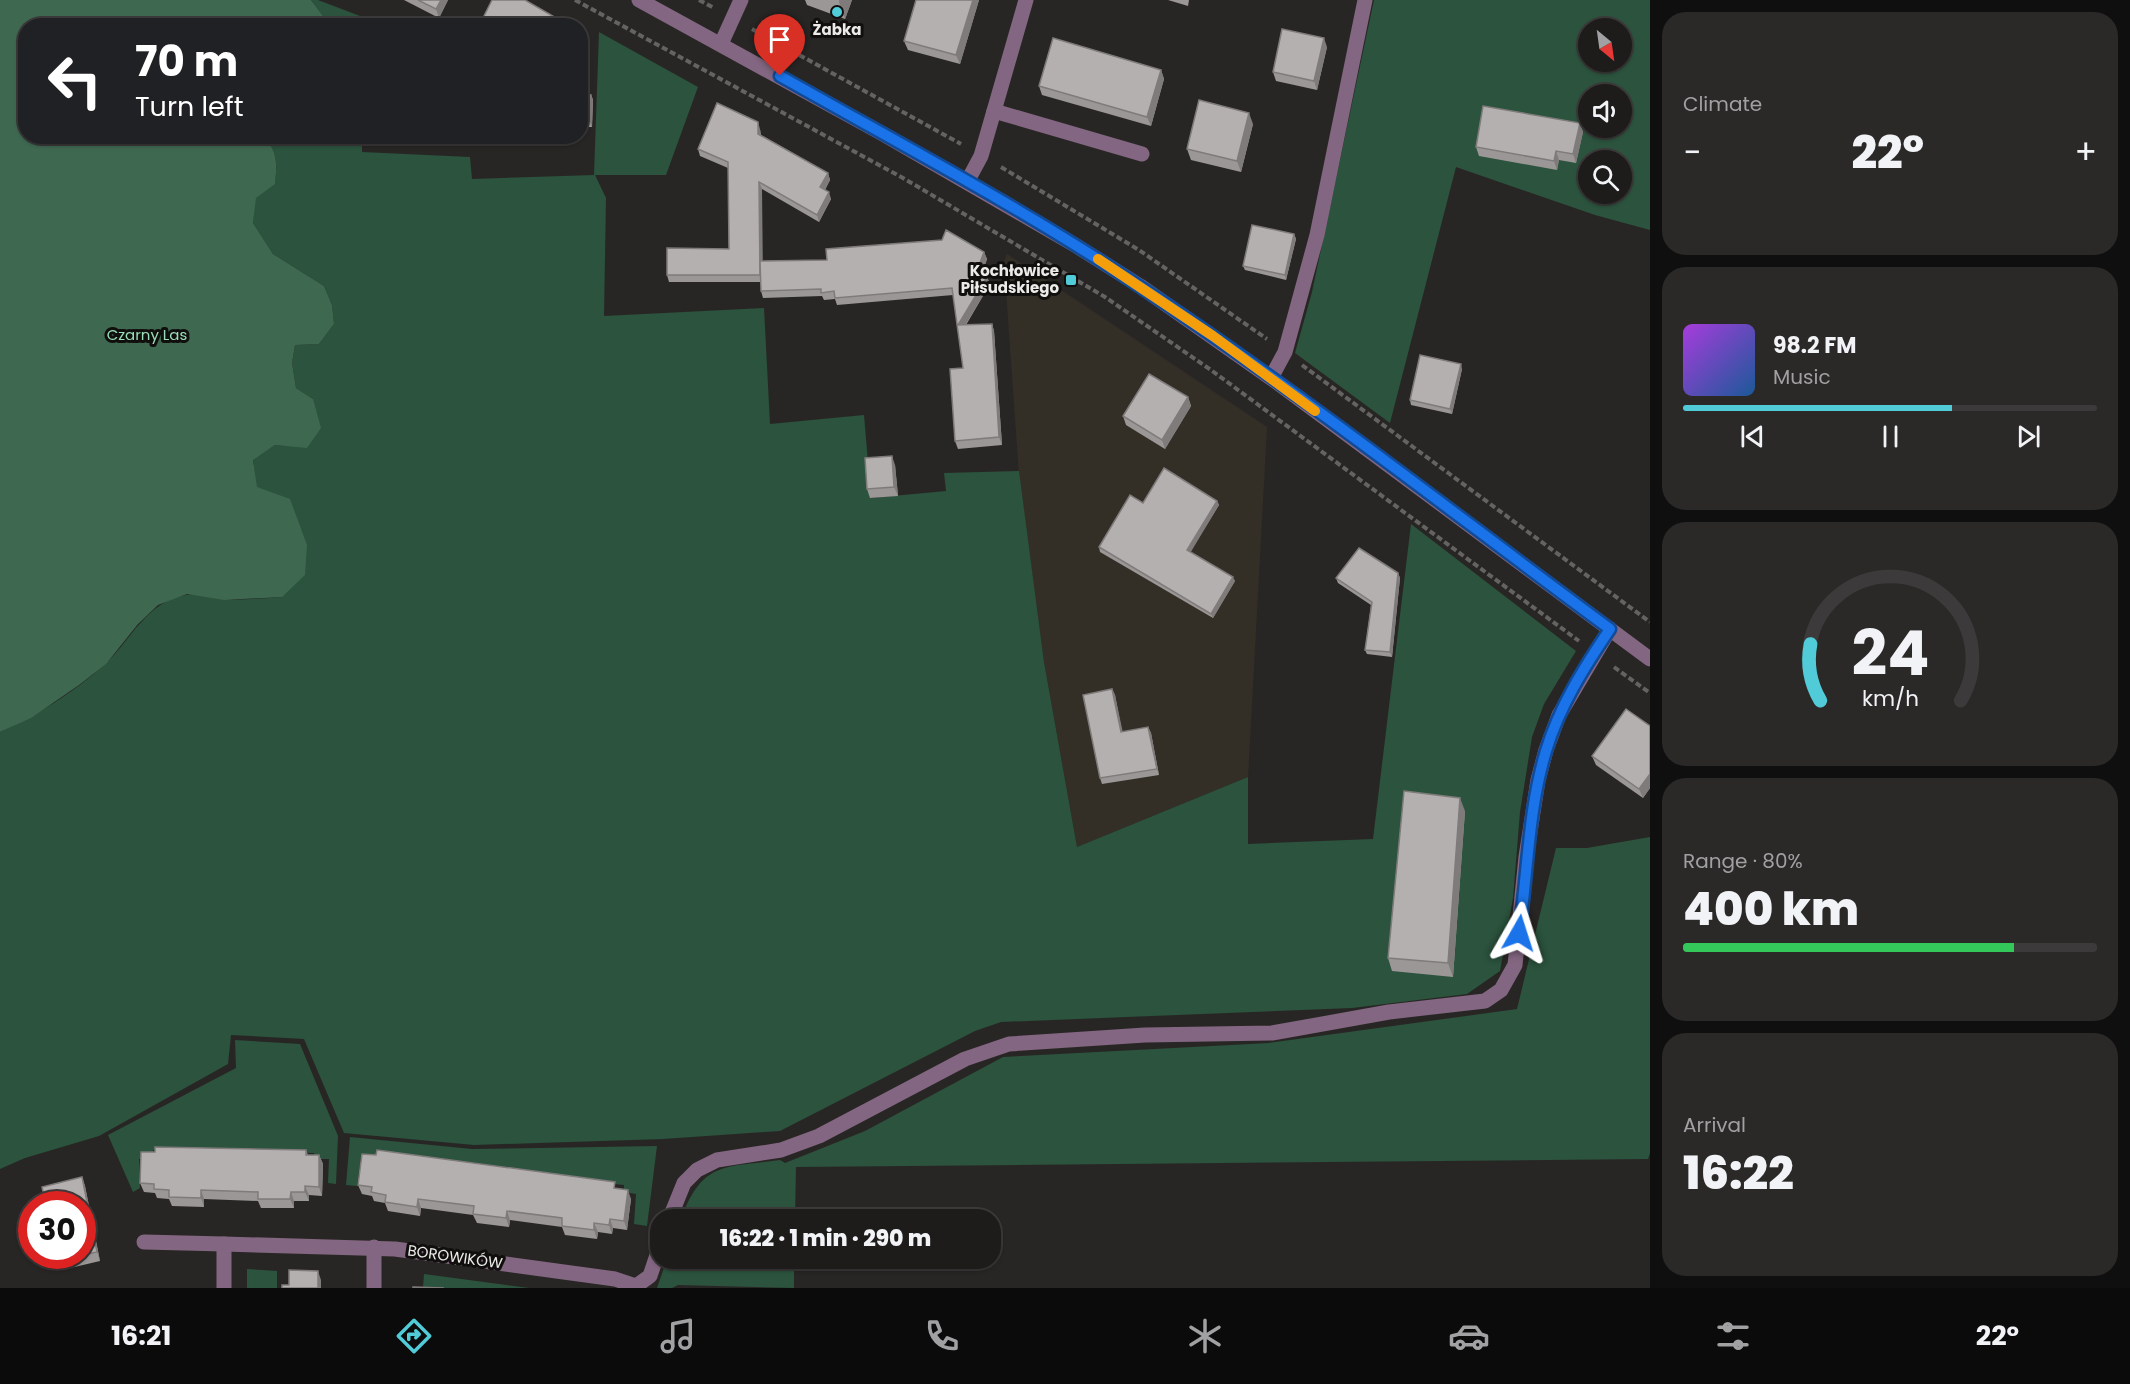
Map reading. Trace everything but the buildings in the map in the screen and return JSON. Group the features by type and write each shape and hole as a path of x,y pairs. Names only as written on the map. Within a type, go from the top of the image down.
{"street":[{"path":"639,0 967,182 1140,286 1271,378 1650,658"},
{"path":"721,44 741,0"},
{"path":"967,182 981,156 1026,0"},
{"path":"1271,378 1285,352 1317,235 1365,0"},
{"path":"994,111 1142,154"},
{"path":"673,1209 684,1183 697,1170 717,1160 781,1150 819,1136 964,1059 1009,1044 1134,1036 1272,1033 1389,1012 1485,1001 1501,990 1515,965 1526,857 1538,780 1559,715 1594,652 1610,629"},
{"name":"BOROWIKÓW","path":"144,1242 374,1247 615,1279 636,1287 650,1276 652,1269"},
{"path":"224,1244 224,1288"},
{"path":"374,1247 374,1288"}],"path":[{"path":"575,0 903,178 1105,297 1211,370 1650,693"},
{"path":"699,0 981,156 1139,250 1285,352 1650,622"}],"shaded area":[{"path":"1007,254 1267,427 1248,777 1077,847 1044,662 1019,475 1004,261"}],"green space":[{"name":"Czarny Las","path":"0,0 311,0 323,18 18,18 18,144 270,144 276,159 275,184 256,198 253,223 273,254 324,286 332,305 334,324 319,344 295,345 292,363 296,388 313,399 321,428 307,448 275,445 253,460 257,487 290,499 307,545 305,575 282,597 224,600 187,594 158,605 138,624 106,664 31,718 0,732"},
{"path":"311,0 318,0 360,16 360,18 323,18"},
{"path":"1374,0 1650,0 1650,230 1595,215 1456,167 1390,423 1295,353 1312,292"},
{"path":"599,32 698,87 666,175 595,175 606,198 604,316 764,308 770,424 864,415 871,498 946,491 944,473 1019,471 1044,662 1077,847 1248,777 1248,844 1373,839 1411,524 1576,651 1544,704 1532,737 1520,812 1513,898 1500,971 1467,994 1352,1008 1001,1022 975,1031 780,1131 663,1139 474,1145 344,1133 304,1039 231,1035 228,1064 99,1136 25,1158 0,1169 0,732 41,711 80,685 114,655 149,614 172,599 186,595 229,600 282,597 256,487 253,459 275,445 307,447 313,399 296,388 292,363 295,345 319,344 334,324 332,305 324,286 273,254 253,223 255,198 275,183 276,158 270,144 362,144 362,152 470,157 472,179 594,175"},
{"path":"1650,837 1650,1153 1648,1159 796,1167 795,1209 685,1209 698,1186 718,1170 780,1160 785,1163 865,1131 1003,1057 1269,1043 1517,1009 1556,848 1587,848"},
{"path":"235,1040 300,1044 338,1136 336,1184 328,1183 329,1159 315,1159 314,1153 153,1150 153,1157 139,1159 140,1188 133,1192 108,1135 236,1068"},
{"path":"350,1137 472,1149 657,1146 647,1226 634,1224 636,1194 624,1192 624,1185 361,1157 357,1186 346,1185"},
{"path":"247,1269 277,1271 277,1288 247,1288"},
{"path":"664,1269 794,1269 794,1288 678,1285 672,1288 657,1288"},
{"path":"424,1274 529,1288 423,1288"}],"slow traffic":[{"path":"1098,259 1213,336 1315,411"}],"place":[{"name":"Żabka","path":"837,12"},
{"name":"Kochłowice Piłsudskiego","path":"1071,280"}],"route":[{"path":"780,76 1075,245 1140,286 1271,378 1610,629 1594,652 1559,715 1546,750 1538,780 1526,857 1519,933"}]}
